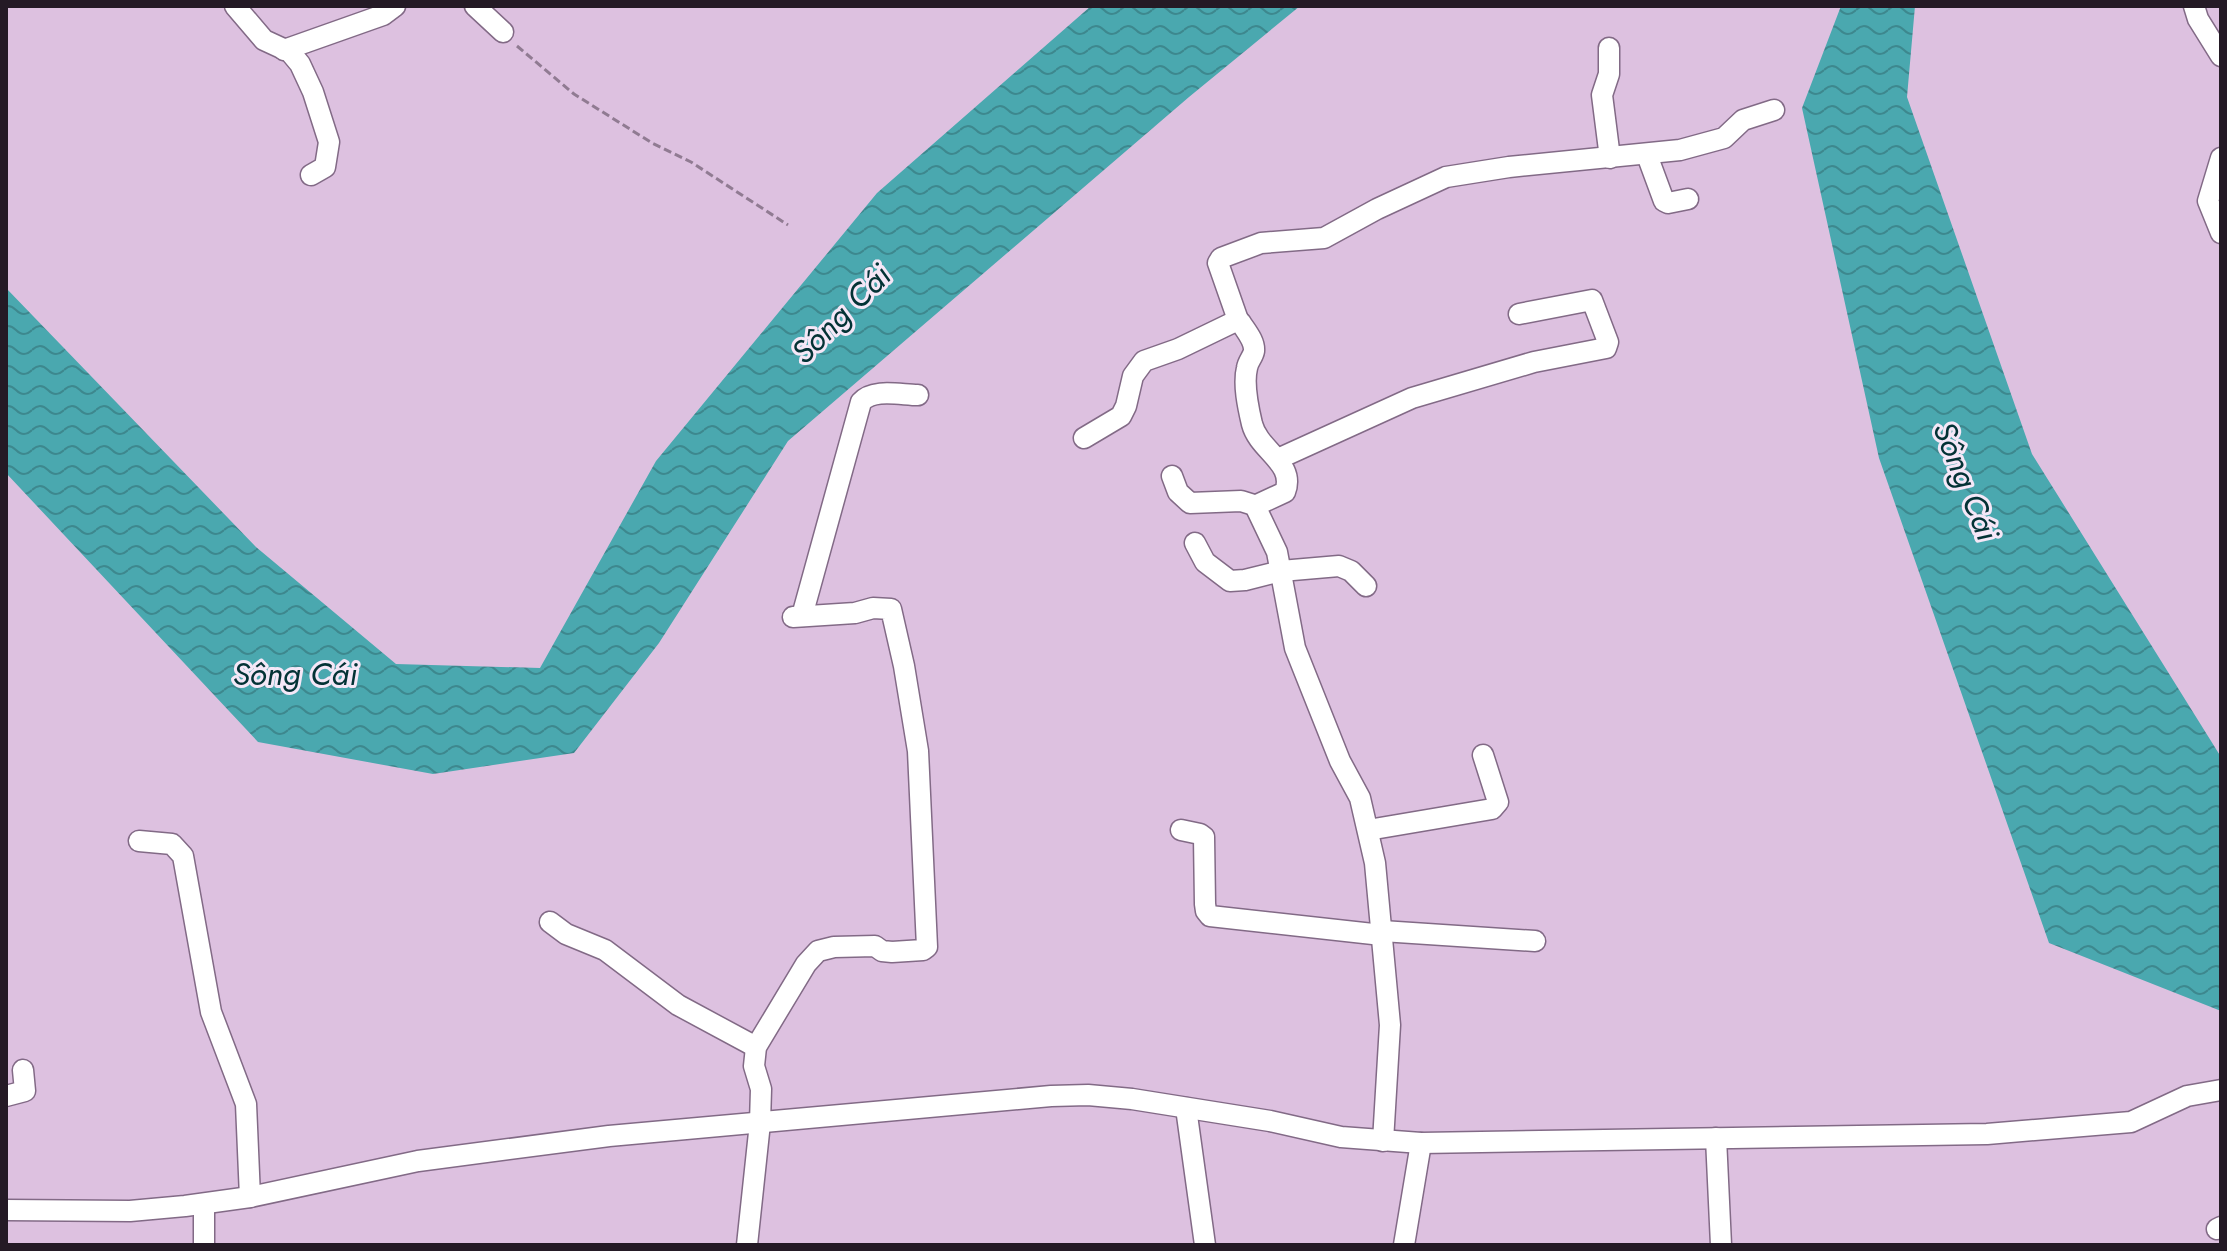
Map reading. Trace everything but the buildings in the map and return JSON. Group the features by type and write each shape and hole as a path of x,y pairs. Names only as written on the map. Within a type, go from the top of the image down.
{"street":[{"path":"235,6 264,40 295,56 313,92 329,142 325,167 311,175"},
{"path":"284,50 383,15 395,6"},
{"path":"475,6 503,32"},
{"path":"2194,6 2198,19 2221,56"},
{"path":"1609,48 1609,74 1602,95 1610,158"},
{"path":"1172,476 1178,492 1190,503 1241,501 1257,506 1285,492 1287,488 1280,458 1263,446 1255,432 1246,380 1254,347 1238,320 1218,268 1221,258 1261,243 1324,238 1446,177 1509,167 1647,155 1705,145 1724,138 1743,120 1774,110"},
{"path":"1647,155 1664,201 1688,199"},
{"path":"2221,158 2208,201 2221,233"},
{"path":"1280,458 1412,398 1534,362 1606,348 1608,342 1592,300 1519,314"},
{"path":"1084,438 1121,416 1133,376 1144,361 1178,349 1238,320"},
{"path":"747,1245 760,1123 761,1089 754,1066 756,1047 806,964 818,951 834,947 875,946 882,951 904,952 927,947 918,751 891,609 798,616 863,398 879,394 918,395"},
{"path":"1257,506 1277,552 1295,648 1340,761 1360,798 1375,863 1390,1025 1383,1141"},
{"path":"1195,543 1205,562 1230,581 1281,571 1339,566 1351,571 1366,586"},
{"path":"1368,830 1492,809 1498,802 1483,755"},
{"path":"1181,830 1204,837 1205,904 1210,916 1382,933 1535,941"},
{"path":"139,841 172,844 183,856 211,1012 246,1104 250,1197"},
{"path":"550,922 566,934 605,950 678,1005 756,1047"},
{"path":"6,1096 25,1091 23,1070"},
{"path":"6,1210 130,1211 204,1204 446,1157 609,1136 1068,1095 1132,1099 1270,1121 1341,1137 1421,1143 1970,1135 2096,1127 2131,1122 2187,1096 2221,1090"},
{"path":"1186,1108 1205,1245"},
{"path":"1716,1138 1721,1245"},
{"path":"1404,1245 1421,1143"},
{"path":"204,1204 204,1245"}],"path":[{"path":"503,32 574,94 652,143 691,162 788,225"}],"water":[{"name":"Sông Cái","path":"1091,6 1300,6 1189,97 788,441 659,643 574,753 433,774 258,742 6,473 6,288 256,547 396,664 540,668 656,461 877,193"},
{"name":"Sông Cái","path":"1841,6 1915,6 1907,97 2032,454 2221,757 2221,1011 2049,943 1879,458 1802,108"}]}
